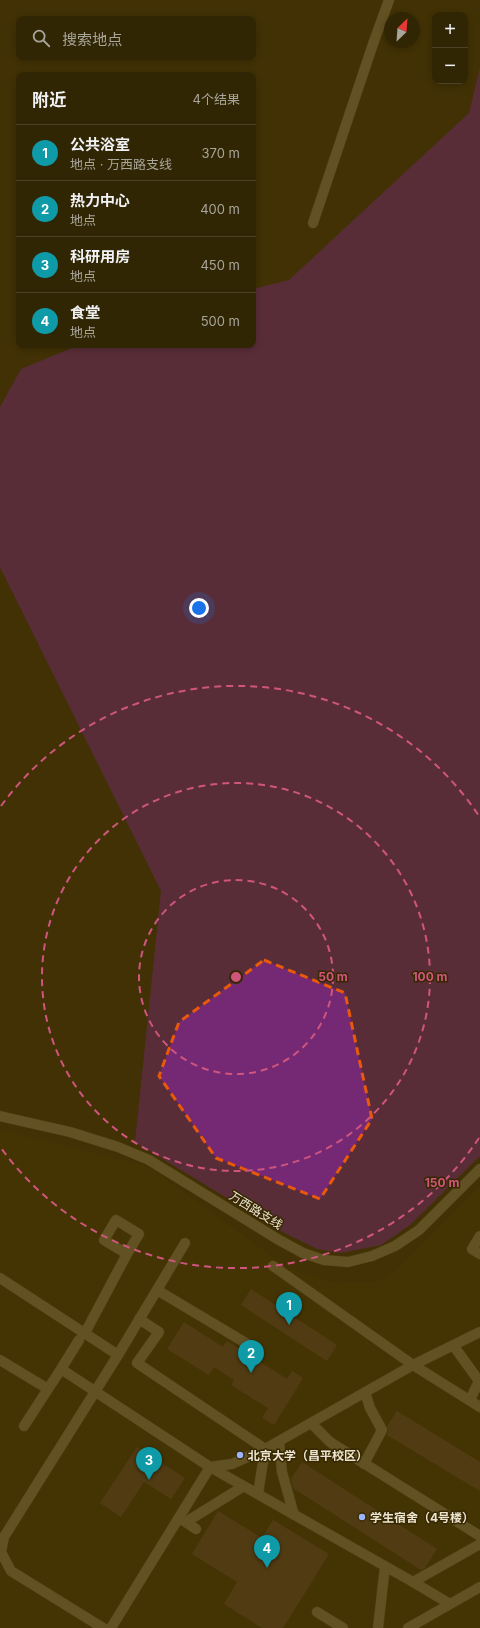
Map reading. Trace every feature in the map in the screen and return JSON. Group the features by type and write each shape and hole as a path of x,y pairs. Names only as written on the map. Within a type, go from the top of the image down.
{"street":[{"path":"313,223 373,44 390,0"},
{"name":"万西路支线","path":"0,1116 70,1132 149,1160 279,1240 302,1253 324,1260 348,1262 372,1256 395,1246 419,1230 480,1169"},
{"path":"480,1236 472,1249 480,1254"},
{"path":"103,1628 11,1571 1,1552 4,1537 118,1355 185,1243"},
{"path":"24,1426 82,1337 127,1254"},
{"path":"273,1266 413,1365 480,1407"},
{"path":"0,1278 82,1337 118,1355"},
{"path":"156,1290 254,1348"},
{"path":"139,1319 158,1332 137,1363 265,1449"},
{"path":"210,1467 232,1464 265,1449 413,1365 480,1332"},
{"path":"453,1345 479,1381 470,1400"},
{"path":"0,1360 48,1389"},
{"path":"61,1369 210,1467 450,1604"},
{"path":"364,1464 382,1430 370,1408 365,1392"},
{"path":"311,1423 330,1442 480,1536"},
{"path":"279,1441 282,1472 294,1515"},
{"path":"258,1494 265,1449"},
{"path":"111,1628 183,1520 210,1467"},
{"path":"183,1520 244,1486"},
{"path":"183,1520 196,1529"},
{"path":"413,1582 480,1544"},
{"path":"378,1628 384,1566"},
{"path":"408,1628 480,1587"},
{"path":"317,1612 343,1628"}],"highlighted area":[{"path":"264,960 345,993 372,1119 320,1199 216,1158 159,1076 179,1022"}],"shaded area":[{"path":"480,68 480,1156 410,1225 381,1245 341,1253 317,1249 281,1231 135,1142 161,891 0,567 0,407 21,369 72,348 256,348 256,288 289,280 469,113"},
{"name":"北京大学（昌平校区）","path":"0,1130 149,1167 289,1269 332,1283 377,1282 399,1268 480,1187 480,1628 0,1628"}],"building":[{"path":"251,1289 337,1345 327,1361 241,1305"},
{"path":"184,1322 223,1347 227,1341 287,1379 292,1371 303,1378 274,1425 262,1418 268,1408 231,1385 234,1380 214,1367 209,1375 167,1349"},
{"path":"397,1411 480,1462 480,1491 387,1435 387,1426"},
{"path":"137,1447 185,1478 171,1499 144,1482 121,1517 100,1503"},
{"name":"学生宿舍（4号楼）","path":"302,1462 437,1549 425,1568 421,1570 293,1488 291,1479"},
{"path":"218,1511 262,1538 273,1520 329,1554 283,1628 262,1628 224,1604 237,1582 192,1554"}],"place":[{"name":"公共浴室","path":"289,1325"},
{"name":"热力中心","path":"251,1373"},
{"name":"北京大学（昌平校区）","path":"240,1455"},
{"name":"科研用房","path":"149,1480"},
{"name":"学生宿舍（4号楼）","path":"362,1517"},
{"name":"食堂","path":"267,1568"}]}
